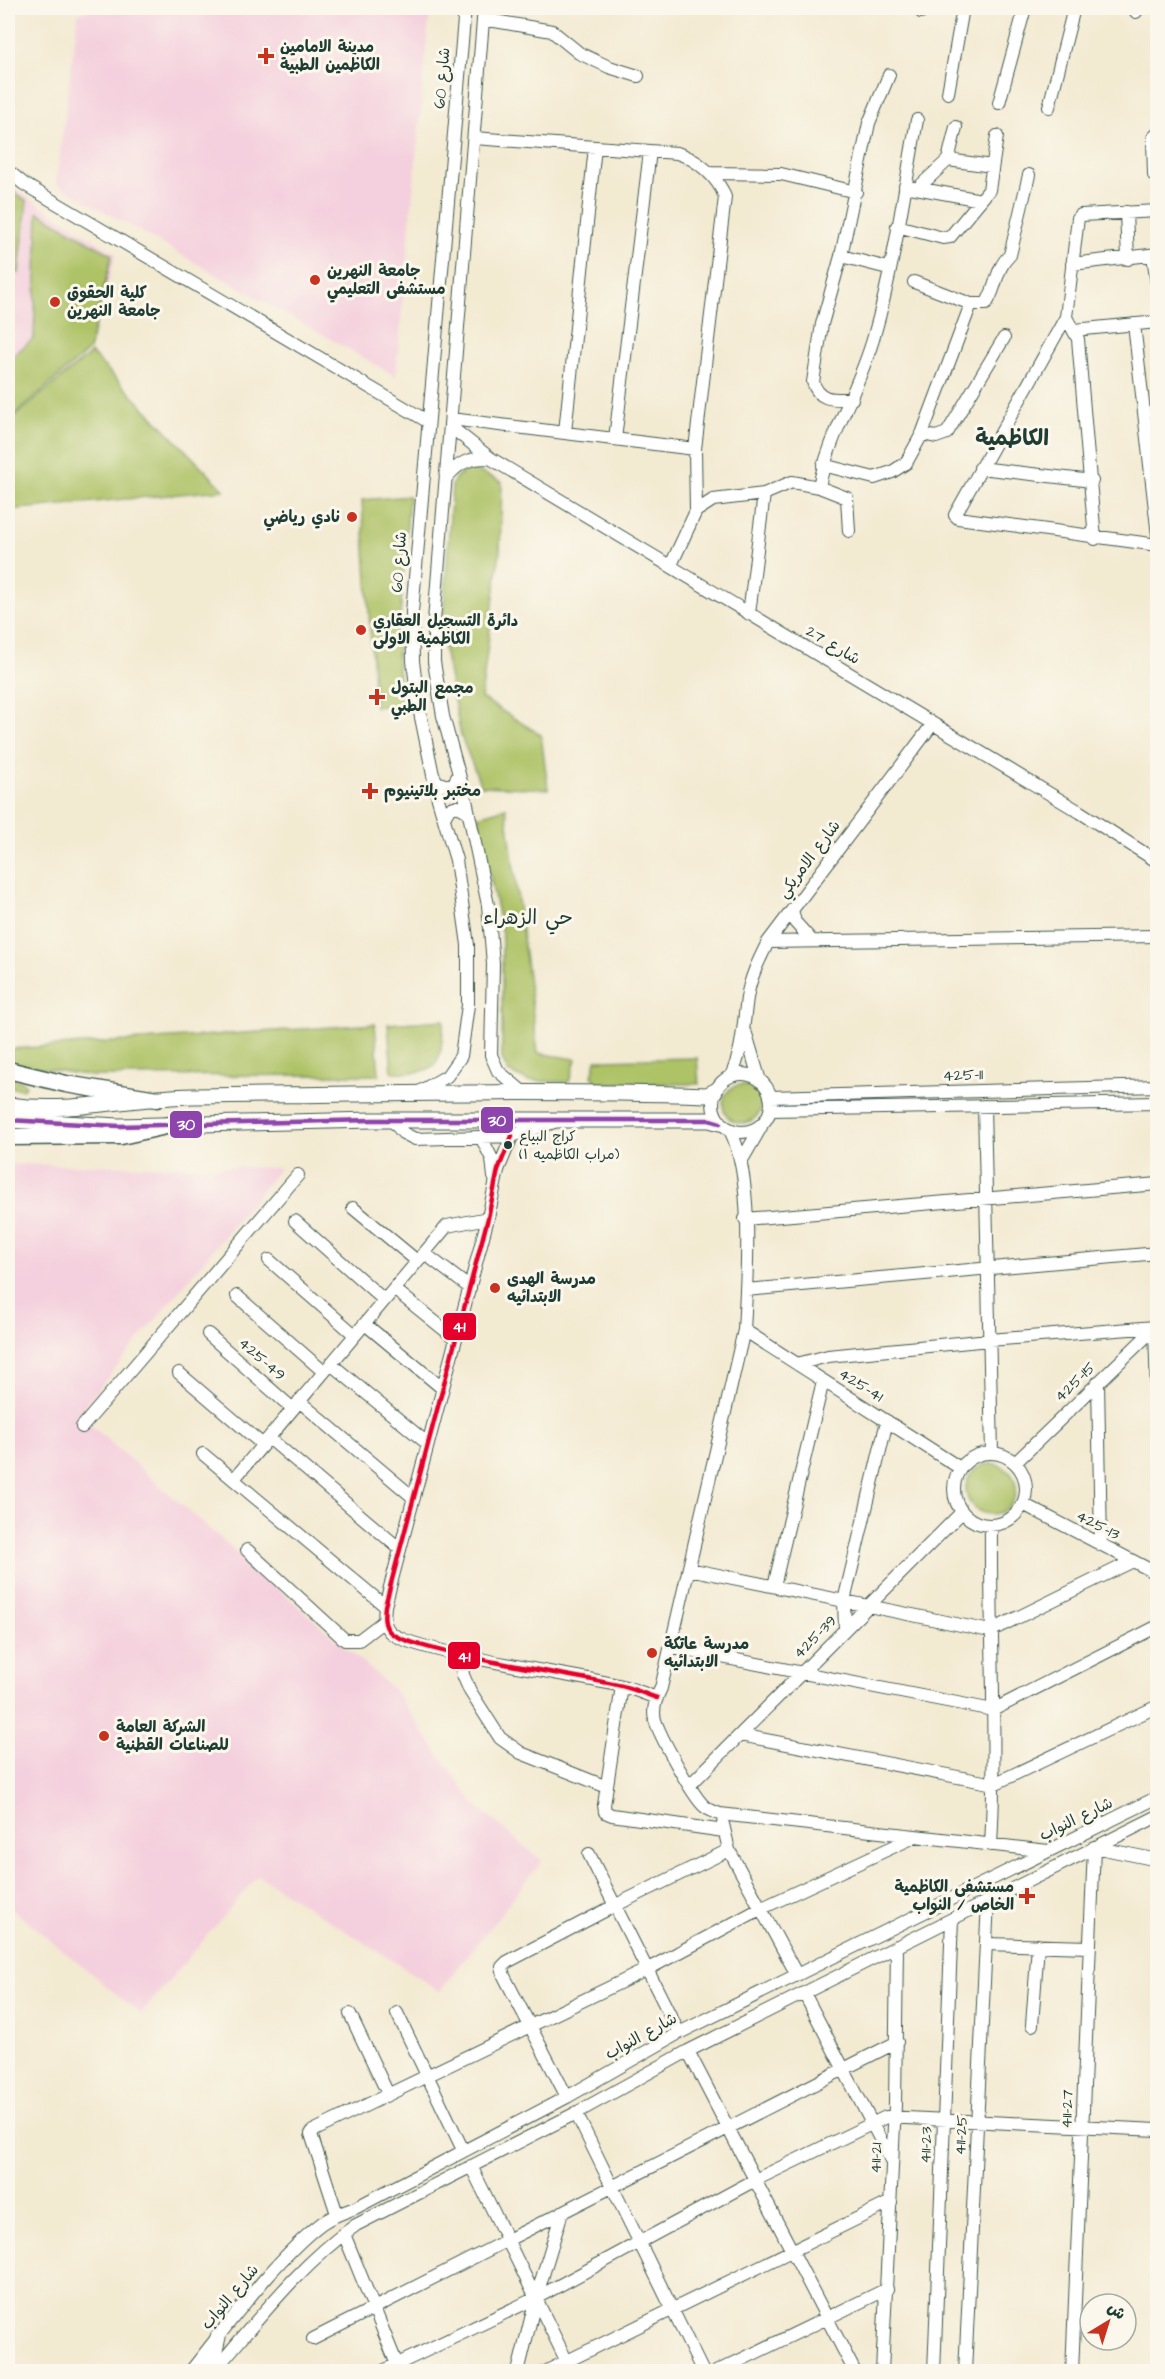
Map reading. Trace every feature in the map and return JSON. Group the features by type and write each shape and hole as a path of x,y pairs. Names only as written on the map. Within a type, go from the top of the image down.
{"highway":[{"path":"8,1070 66,1084 159,1099"},
{"path":"8,1137 122,1136 168,1124"}],"main road":[{"path":"8,1105 81,1108 159,1099 523,1092 707,1095 715,1091"},
{"path":"565,1120 577,1111 578,1105 576,1099 567,1092"},
{"path":"600,1119 596,1116 592,1105 602,1092"},
{"path":"369,1094 378,1106 372,1120"},
{"path":"392,1094 386,1107 392,1120"},
{"path":"159,1099 168,1112 168,1124"},
{"path":"8,1120 119,1126 372,1120 710,1120 725,1127"},
{"path":"202,2372 214,2355 218,2337"}],"street":[{"name":"شارع 60","path":"417,1093 447,1076 461,1056 465,1043 468,945 464,907 456,860 432,774 418,703 412,612 465,8"},
{"path":"948,93 963,8"},
{"path":"999,103 1025,8"},
{"path":"1048,107 1074,8"},
{"path":"523,1092 498,1071 491,1055 492,941 488,905 469,813 443,716 434,662 434,621 484,14 552,31 579,53 609,67 638,76"},
{"path":"852,399 825,399 816,391 813,382 822,324 856,192 869,123 889,75"},
{"path":"819,487 823,465 852,399 874,336 917,120"},
{"path":"918,188 948,160 956,127"},
{"path":"1140,175 1156,175 1153,138 1158,133"},
{"path":"897,226 943,238 950,237 989,190 997,136"},
{"path":"474,138 650,151 687,156 709,173 725,196 694,449 696,511 671,565"},
{"path":"565,432 596,147"},
{"path":"615,439 650,151"},
{"path":"948,160 992,166"},
{"path":"8,171 24,184 427,421"},
{"path":"709,173 781,174 856,192"},
{"path":"914,282 971,304 986,304 992,295 1001,264 1010,255 1016,237 1029,175"},
{"path":"905,186 981,200"},
{"path":"1126,212 1128,259"},
{"path":"1158,212 1082,215 1078,218 1066,317 955,515 958,518 1095,539 1158,545"},
{"path":"1072,264 1155,254 1158,292"},
{"path":"841,256 888,268"},
{"path":"823,465 874,478 892,472 906,463 922,434 971,304"},
{"path":"1066,317 1078,339 1092,480 1095,539"},
{"path":"1074,330 1158,322"},
{"path":"1134,324 1158,536"},
{"path":"922,434 936,437 947,433 1004,338"},
{"path":"451,423 565,432 694,449"},
{"name":"شارع 27","path":"451,423 490,458 1080,812 1158,862"},
{"path":"447,477 455,466 466,460 490,458"},
{"path":"980,468 1092,480"},
{"path":"696,511 713,500 764,494 792,482 819,487 847,498 849,531"},
{"path":"749,614 764,494"},
{"name":"شارع الامريكي","path":"731,1076 738,1060 747,996 754,968 768,942 932,724"},
{"path":"432,774 437,782 447,786 454,783 459,774"},
{"path":"444,819 448,810 454,806 459,806 469,813"},
{"path":"792,910 795,922 812,941"},
{"path":"768,942 1158,936"},
{"name":"شارع الامريكي","path":"744,1027 760,1081"},
{"path":"742,1160 770,1110 770,1097 760,1081 752,1076 731,1076 715,1091 713,1108 742,1160 746,1290 744,1330 657,1698 655,1720 704,1806 720,1814 913,1838 1048,1851"},
{"name":"425-11","path":"770,1097 1158,1086"},
{"name":"425-11","path":"770,1110 1158,1103"},
{"path":"984,1106 992,1453"},
{"path":"392,1120 403,1133 415,1139 482,1139 512,1136 565,1120"},
{"path":"725,1127 748,1132 764,1123"},
{"path":"512,1136 495,1181 470,1288 385,1606 384,1621 390,1632 401,1639 461,1654 622,1686 657,1698"},
{"path":"482,1139 492,1159 495,1181"},
{"path":"82,1427 298,1175"},
{"path":"745,1219 1158,1184"},
{"path":"353,1208 421,1257 470,1288"},
{"path":"234,1479 447,1226 488,1218"},
{"path":"296,1221 384,1300"},
{"path":"746,1290 1158,1253"},
{"path":"269,1260 355,1335"},
{"path":"394,1289 456,1339"},
{"path":"237,1296 428,1444"},
{"path":"365,1324 442,1388"},
{"path":"797,1364 828,1356 1156,1326 1158,1427"},
{"name":"425-15","path":"1015,1463 1156,1326"},
{"name":"425-41","path":"744,1330 960,1468"},
{"name":"425-49","path":"208,1334 414,1497"},
{"path":"179,1373 400,1549"},
{"path":"774,1587 823,1381"},
{"path":"1098,1382 1101,1545"},
{"path":"845,1629 844,1601 887,1421"},
{"path":"992,1453 1004,1455 1015,1463 1026,1482 1023,1504 1016,1515 1004,1522 991,1525 970,1519 962,1512 954,1491 960,1468 974,1457 992,1453"},
{"path":"203,1454 385,1606"},
{"name":"425-13","path":"1023,1504 1158,1574"},
{"name":"425-39","path":"690,1785 962,1512"},
{"path":"991,1525 990,1630 994,1784 991,1845"},
{"path":"246,1550 345,1640 359,1640 384,1621"},
{"path":"689,1569 990,1630 1133,1561"},
{"path":"670,1647 993,1710 1158,1626"},
{"path":"461,1654 463,1675 470,1691 500,1738 521,1753 607,1787"},
{"path":"622,1686 604,1805 605,1812 612,1815 724,1831"},
{"path":"740,1735 994,1784 1158,1706"},
{"name":"شارع النواب","path":"190,2372 304,2240 337,2214 355,2208 567,2097 679,2033 1158,1797"},
{"path":"720,1814 729,1850 797,1975"},
{"name":"شارع النواب","path":"213,2372 318,2255 369,2218 576,2113 688,2051 1158,1816"},
{"path":"337,2214 311,2134 428,2074 648,1969 760,1909 913,1838"},
{"path":"1094,1847 1158,1860"},
{"name":"411-27","path":"1072,2372 1094,1847"},
{"path":"567,2097 504,1976 502,1967 507,1962 614,1906 729,1850"},
{"path":"589,1854 679,2033"},
{"name":"411-25","path":"965,2372 988,1901"},
{"name":"411-23","path":"934,2372 952,1919"},
{"path":"986,1944 1090,1947"},
{"path":"1032,2025 1038,1945"},
{"name":"411-21","path":"882,2372 893,2164 897,1946"},
{"path":"804,1993 893,2164"},
{"path":"397,2013 464,2150"},
{"path":"350,2014 388,2094"},
{"path":"313,2339 897,2042"},
{"path":"688,2051 855,2372"},
{"path":"576,2113 703,2372"},
{"path":"381,2372 398,2367 536,2298 755,2180 871,2123 894,2116 1158,2130"},
{"path":"471,2166 569,2366"},
{"path":"545,2372 569,2366 672,2309 891,2202"},
{"path":"518,2372 536,2298 562,2212"},
{"path":"344,2234 398,2367"},
{"path":"304,2240 318,2255"},
{"path":"716,2372 887,2289"}],"shaded area":[{"name":"جامعة النهرين مستشفى التعليمي","path":"95,8 430,8 396,376 56,184 78,14"},
{"name":"كلية الحقوق جامعة النهرين","path":"8,185 116,254 89,351 8,417"},
{"path":"8,1164 280,1168 78,1414 393,1689 474,1804 542,1861 440,1991 258,1875 141,2014 8,1906"}],"green space":[{"path":"8,189 27,201 19,273 8,272"},
{"name":"كلية الحقوق جامعة النهرين","path":"38,212 112,255 89,350 8,420 8,360 34,338"},
{"path":"91,353 224,490 8,510 8,422"},
{"path":"470,468 502,482 500,550 481,698 541,735 548,789 481,786 461,736 442,639 452,485 456,477"},
{"path":"409,496 397,659 402,704 375,707 362,500"},
{"path":"506,808 538,1053 576,1059 569,1082 528,1081 508,1072 502,1059 502,934 478,816"},
{"path":"444,1020 441,1048 435,1064 429,1069 420,1071 392,1072 388,1024"},
{"path":"375,1024 379,1075 91,1076 11,1063 11,1049"},
{"path":"697,1058 699,1084 598,1083 592,1076 596,1060"},
{"path":"8,1077 23,1082 26,1086 22,1089 8,1087"},
{"path":"742,1085 755,1091 761,1104 755,1117 742,1123 729,1117 723,1104 729,1091"},
{"path":"991,1464 1009,1471 1016,1489 1009,1507 991,1514 973,1507 966,1489 973,1471"}],"transit line":[{"name":"30","path":"8,1120 119,1126 372,1120 710,1120 720,1123"},
{"name":"41","path":"512,1136 498,1170 488,1218 385,1606 385,1623 390,1632 404,1640 429,1647 498,1663 622,1686 657,1698"}],"place":[{"name":"مدينة الامامين الكاظمين الطبية","path":"266,56"},
{"name":"جامعة النهرين مستشفى التعليمي","path":"315,280"},
{"name":"كلية الحقوق جامعة النهرين","path":"55,302"},
{"name":"نادي رياضي","path":"352,517"},
{"name":"دائرة التسجيل العقاري الكاظمية الاولى","path":"361,630"},
{"name":"مجمع البتول الطبي","path":"377,697"},
{"name":"مختبر بلاتينيوم","path":"370,791"},
{"name":"كراج البياع (مراب الكاظميه ١)","path":"508,1145"},
{"name":"مدرسة الهدى الابتدائيه","path":"495,1288"},
{"name":"مدرسة عاتكة الابتدائيه","path":"652,1653"},
{"name":"الشركة العامة للصناعات القطنية","path":"104,1736"},
{"name":"مستشفى الكاظمية الخاص / النواب","path":"1027,1896"}],"district":[{"name":"الكاظمية","path":"1012,438"},
{"name":"حي الزهراء","path":"528,918"}]}
